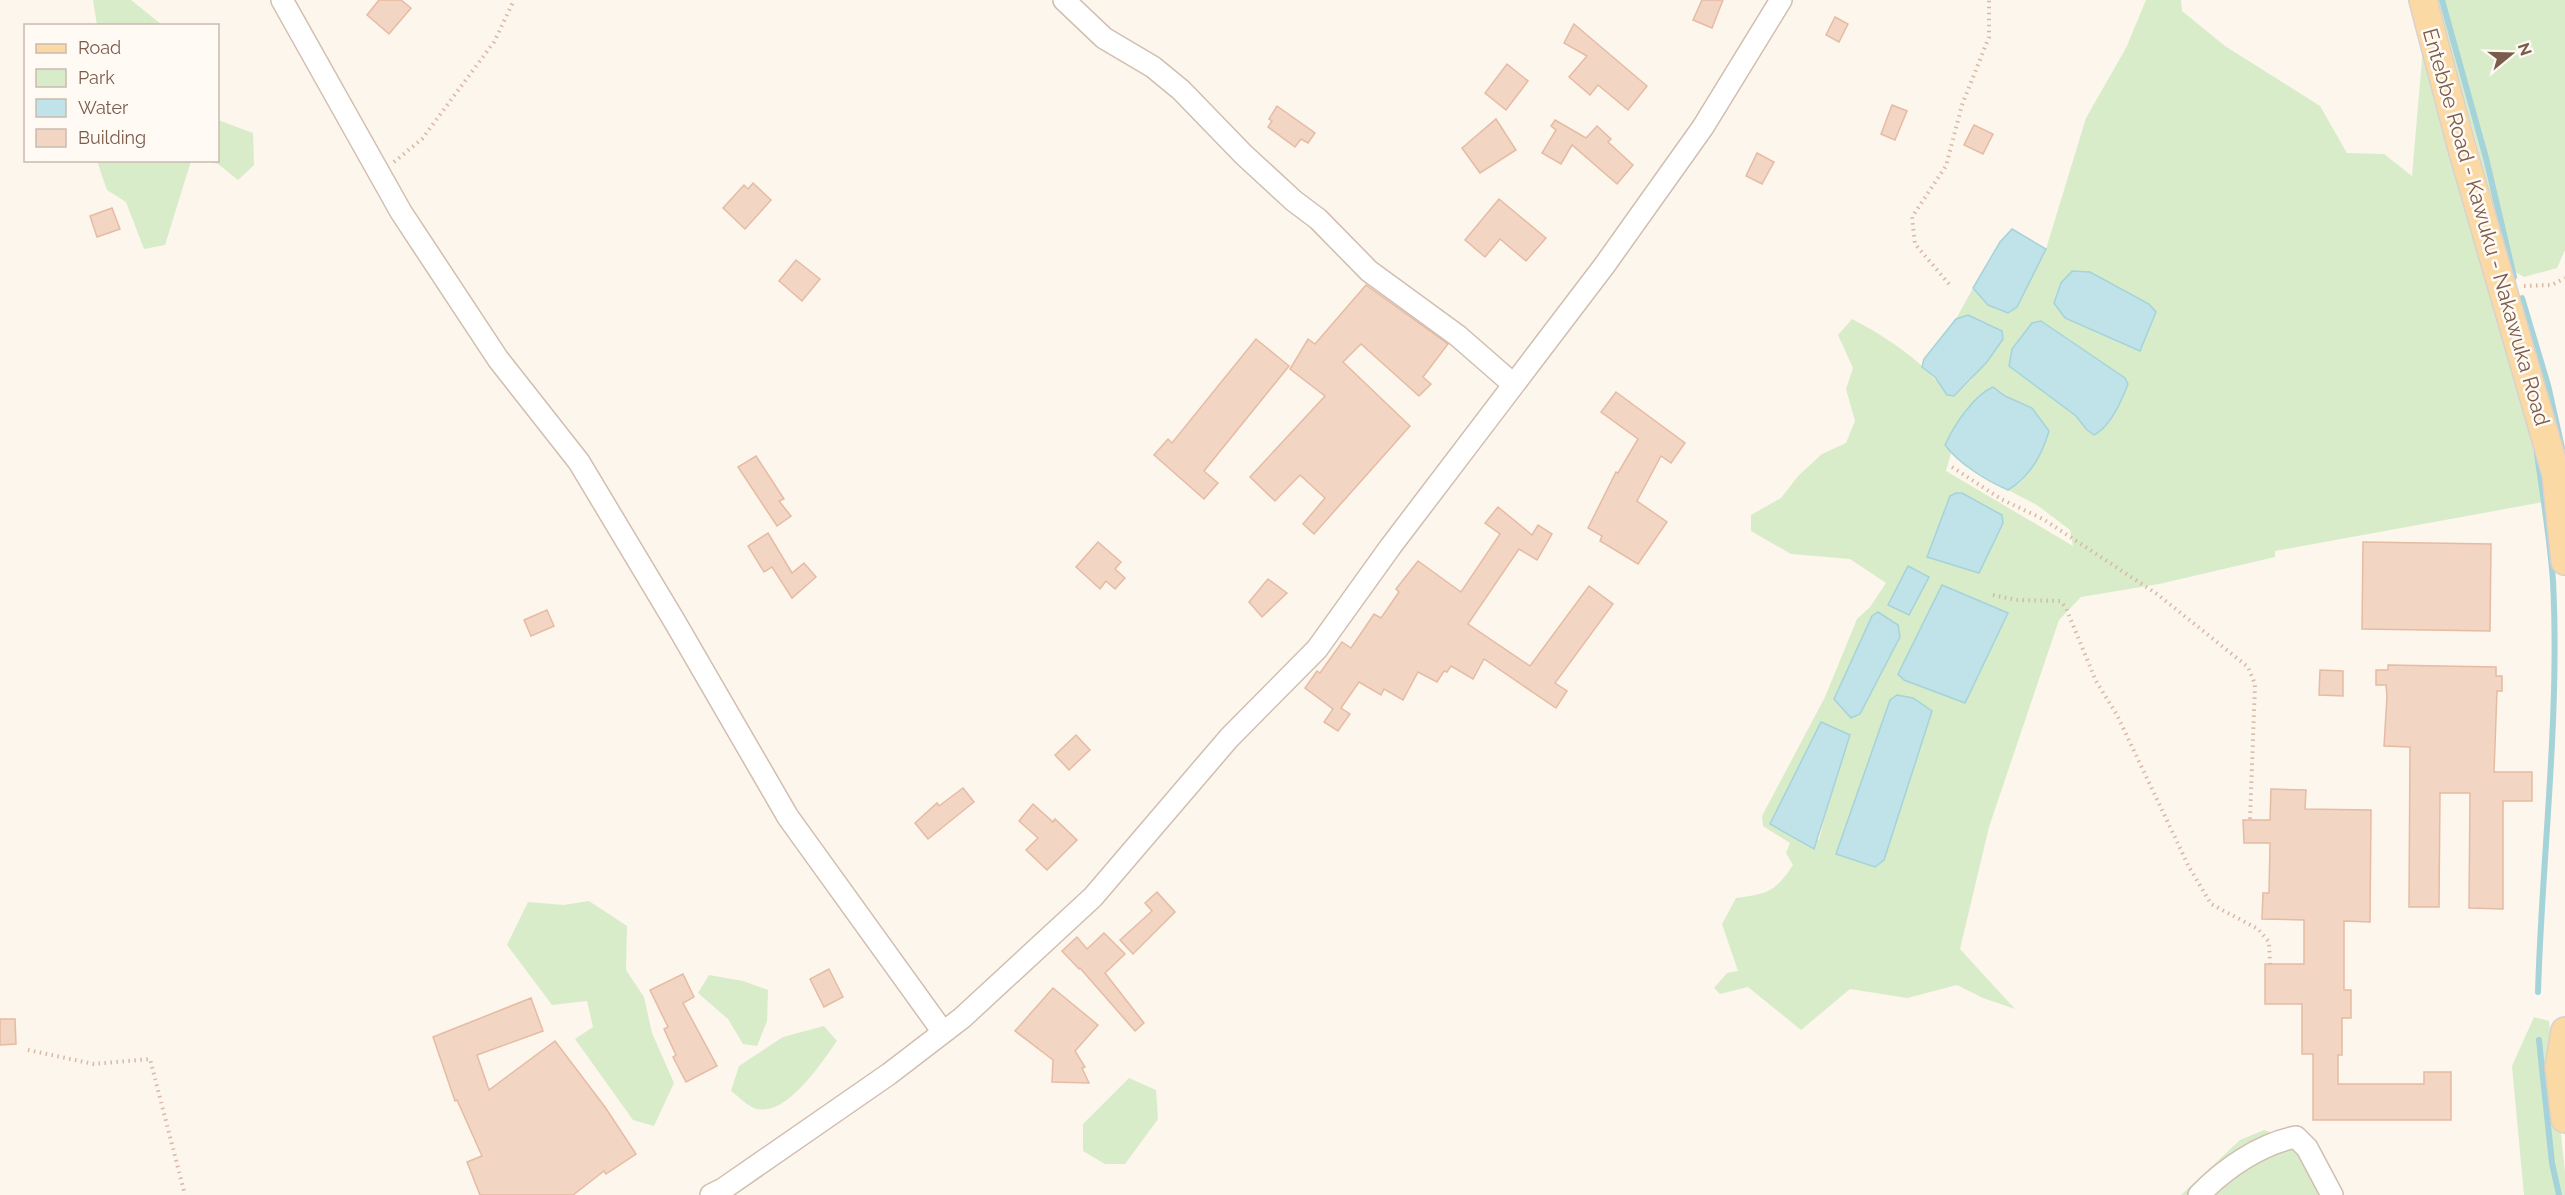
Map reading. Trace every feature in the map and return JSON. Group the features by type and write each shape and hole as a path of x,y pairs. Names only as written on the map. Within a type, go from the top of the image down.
{"main road":[{"name":"Entebbe Road - Kawuku - Nakawuka Road","path":"2424,0 2461,145 2556,474 2565,561"},
{"path":"2565,1031 2559,1067 2565,1119"}],"street":[{"path":"282,0 401,212 498,359 579,462 788,817 943,1032"},
{"path":"1064,0 1104,38 1153,67 1181,90 1244,155 1294,201 1318,219 1369,272 1458,336 1513,384"},
{"path":"718,1193 889,1074 943,1032 1093,897 1228,738 1317,649 1513,384 1604,266 1703,127 1781,0"},
{"path":"2199,1195 2216,1178 2274,1141 2296,1137 2307,1148 2332,1195"}],"path":[{"path":"380,173 422,139 494,42 514,0"},
{"path":"1949,284 1915,244 1912,217 1946,166 1962,105 1989,37 1989,0"},
{"path":"2500,281 2530,287 2552,285 2565,278"},
{"path":"1952,467 2001,498 2043,519 2157,594 2247,667 2255,684 2250,820"},
{"path":"1994,595 2016,600 2060,601 2066,608 2096,681 2117,715 2188,867 2211,904 2258,929 2270,942 2270,964"},
{"path":"28,1050 94,1064 150,1059 185,1195"}],"green space":[{"path":"93,0 131,0 161,24 97,24"},
{"path":"2146,0 2181,0 2182,11 2225,46 2320,106 2347,153 2384,154 2412,176 2424,36 2549,501 2275,551 2275,557 2159,584 2081,597 2059,620 1989,827 1960,949 2015,1009 1983,998 1957,985 1907,998 1850,989 1801,1030 1748,987 1720,994 1714,988 1727,973 1738,971 1722,924 1736,898 1770,890 1781,881 1793,865 1786,853 1790,843 1763,826 1762,816 1825,697 1857,619 1870,607 1886,583 1850,559 1791,554 1751,531 1751,515 1781,498 1799,475 1822,454 1846,443 1855,421 1846,389 1853,368 1838,335 1852,319 1891,342 1917,361 1947,395 1954,396 1976,374 2002,331 1968,315 1956,319 1973,288 1988,305 2032,273 2046,249 2086,118 2126,48","holes":["2041,321 2125,378 2123,394 2112,418 2094,435 2087,431 2076,416 2009,366","1993,387 2005,396 2032,408 2043,450 2022,481 2008,490 2037,505 2070,530 2073,546 1946,471 1951,453 1946,445 1949,437 1965,412","1950,496 1979,572 1927,556","1878,613 1898,625 1834,698 1872,616","1812,740 1830,796 1819,840 1770,824"]},
{"path":"2436,0 2565,0 2565,250 2557,268 2524,277 2512,270"},
{"path":"219,120 253,133 254,165 238,180 218,164 210,162 219,162"},
{"path":"97,162 191,162 165,245 144,249 126,202 107,190"},
{"path":"589,901 627,926 626,970 644,997 652,1033 674,1083 654,1126 633,1120 575,1039 593,1027 587,1001 552,1005 507,945 528,902 564,905"},
{"path":"709,975 743,981 768,990 767,1021 757,1046 743,1044 728,1019 698,993"},
{"path":"2534,1017 2549,1021 2565,1172 2565,1195 2524,1195 2512,1066"},
{"path":"824,1026 837,1041 812,1075 790,1098 778,1106 766,1109 754,1108 731,1091 739,1066 783,1037"},
{"path":"1129,1078 1156,1090 1158,1119 1125,1164 1105,1164 1083,1151 1083,1124"},
{"path":"2264,1130 2301,1142 2318,1195 2181,1195 2240,1140"}],"water":[{"path":"2012,229 2046,249 2017,307 2008,313 1988,305 1973,288 2000,242"},
{"path":"2072,271 2090,272 2149,304 2156,312 2140,351 2065,318 2054,303 2061,283"},
{"path":"1968,315 2002,331 2003,339 1987,362 1954,396 1947,395 1935,377 1922,367 1924,359 1956,319"},
{"path":"2041,321 2125,378 2128,384 2110,420 2094,435 2076,416 2009,366 2012,349 2032,323"},
{"path":"1993,387 2005,396 2032,408 2049,431 2034,465 2023,479 2008,490 1974,471 1945,445 1965,412 1979,397"},
{"path":"1962,493 2002,515 2003,523 1979,573 1927,557 1950,496"},
{"path":"1908,566 1929,577 1909,615 1888,605"},
{"path":"1942,585 2008,613 1965,703 1904,680 1898,674"},
{"path":"1878,612 1898,625 1900,637 1860,714 1851,718 1834,699 1872,616"},
{"path":"1897,695 1913,698 1932,711 1884,860 1875,867 1836,854 1890,700"},
{"path":"1821,722 1850,735 1814,849 1770,824"}],"building":[{"path":"379,0 401,0 411,8 389,34 367,15"},
{"path":"1702,0 1723,0 1712,28 1693,20"},
{"path":"1835,17 1848,24 1839,42 1826,35"},
{"path":"1574,24 1647,86 1628,110 1598,85 1590,95 1569,77 1587,56 1564,43"},
{"path":"1507,64 1528,81 1506,110 1485,93"},
{"path":"1892,105 1907,111 1895,140 1881,134"},
{"path":"1277,106 1315,133 1308,143 1301,139 1295,147 1268,127 1272,121 1269,119"},
{"path":"1496,119 1516,150 1480,173 1462,148"},
{"path":"1555,120 1586,138 1597,126 1611,139 1608,142 1633,165 1617,184 1572,145 1561,164 1542,153 1556,130 1551,126"},
{"path":"1974,125 1993,134 1983,154 1964,145"},
{"path":"1757,153 1774,162 1762,184 1746,176"},
{"path":"753,183 771,200 745,229 723,208 744,185 748,189"},
{"path":"1499,199 1546,238 1526,261 1500,239 1485,257 1465,240"},
{"path":"112,208 120,229 97,237 90,216"},
{"path":"796,260 820,279 802,301 779,281"},
{"path":"1366,285 1448,344 1423,377 1431,384 1419,396 1361,344 1343,362 1410,426 1314,534 1303,524 1325,498 1300,475 1275,501 1250,477 1325,396 1290,369 1308,339 1315,344"},
{"path":"1256,339 1289,366 1204,471 1218,483 1204,499 1154,455 1168,439 1172,443"},
{"path":"1616,392 1685,443 1671,463 1661,456 1637,501 1667,522 1638,564 1600,541 1602,536 1588,528 1616,472 1618,473 1638,439 1601,412"},
{"path":"756,456 784,499 779,501 791,516 777,526 738,467"},
{"path":"1498,507 1532,535 1538,525 1552,534 1537,560 1519,549 1468,624 1530,666 1589,586 1613,604 1555,683 1567,691 1556,708 1484,659 1473,679 1451,666 1447,672 1444,671 1437,682 1418,672 1403,700 1384,689 1381,695 1359,682 1341,708 1350,714 1338,731 1324,722 1333,709 1305,688 1317,671 1320,673 1342,642 1351,648 1374,614 1381,618 1399,592 1396,589 1418,561 1461,592 1500,534 1485,523"},
{"path":"768,533 792,573 804,563 816,577 792,598 772,567 764,572 748,546"},
{"path":"1098,542 1121,562 1115,569 1125,578 1115,589 1106,581 1100,589 1076,567"},
{"path":"2363,542 2491,544 2490,631 2362,629"},
{"path":"1268,579 1287,593 1262,617 1249,602"},
{"path":"547,610 554,626 531,636 524,620"},
{"path":"2388,665 2496,667 2496,676 2502,676 2502,691 2497,691 2494,772 2532,772 2532,801 2503,801 2503,909 2469,908 2470,793 2440,793 2439,907 2409,907 2410,747 2384,746 2386,685 2376,685 2376,670 2388,670"},
{"path":"2320,670 2343,671 2343,696 2319,695"},
{"path":"1076,735 1090,750 1069,770 1055,755"},
{"path":"963,788 974,802 928,839 915,823 937,803 939,806"},
{"path":"2271,789 2306,790 2305,809 2371,810 2370,922 2344,921 2344,990 2351,990 2351,1018 2342,1018 2342,1055 2338,1055 2338,1084 2424,1084 2424,1072 2451,1072 2451,1120 2313,1120 2313,1054 2302,1054 2302,1004 2265,1004 2265,964 2304,964 2304,920 2262,919 2263,893 2269,893 2270,843 2244,843 2243,820 2270,820"},
{"path":"1033,804 1053,822 1055,819 1077,840 1047,870 1026,850 1038,838 1019,821"},
{"path":"1157,892 1175,912 1133,954 1120,940 1152,911 1145,903"},
{"path":"1104,933 1125,954 1105,973 1144,1023 1135,1031 1080,968 1062,951 1077,937 1087,949"},
{"path":"829,969 843,997 824,1007 810,979"},
{"path":"683,974 694,997 683,1003 717,1066 686,1082 673,1057 676,1055 664,1029 668,1027 650,990"},
{"path":"1053,988 1098,1025 1075,1051 1085,1067 1082,1068 1089,1083 1052,1082 1053,1060 1015,1031"},
{"path":"531,998 543,1031 477,1055 489,1090 555,1041 605,1107 636,1154 606,1174 604,1171 573,1195 480,1195 467,1162 482,1156 457,1100 455,1101 433,1037"},
{"path":"0,1019 15,1019 16,1044 0,1045"}],"waterway":[{"path":"2442,0 2486,158 2514,277"},
{"path":"2522,298 2548,385 2562,448"},
{"path":"2537,454 2552,565 2555,632 2552,735 2538,992"},
{"path":"2539,1040 2552,1163 2559,1195"}]}
